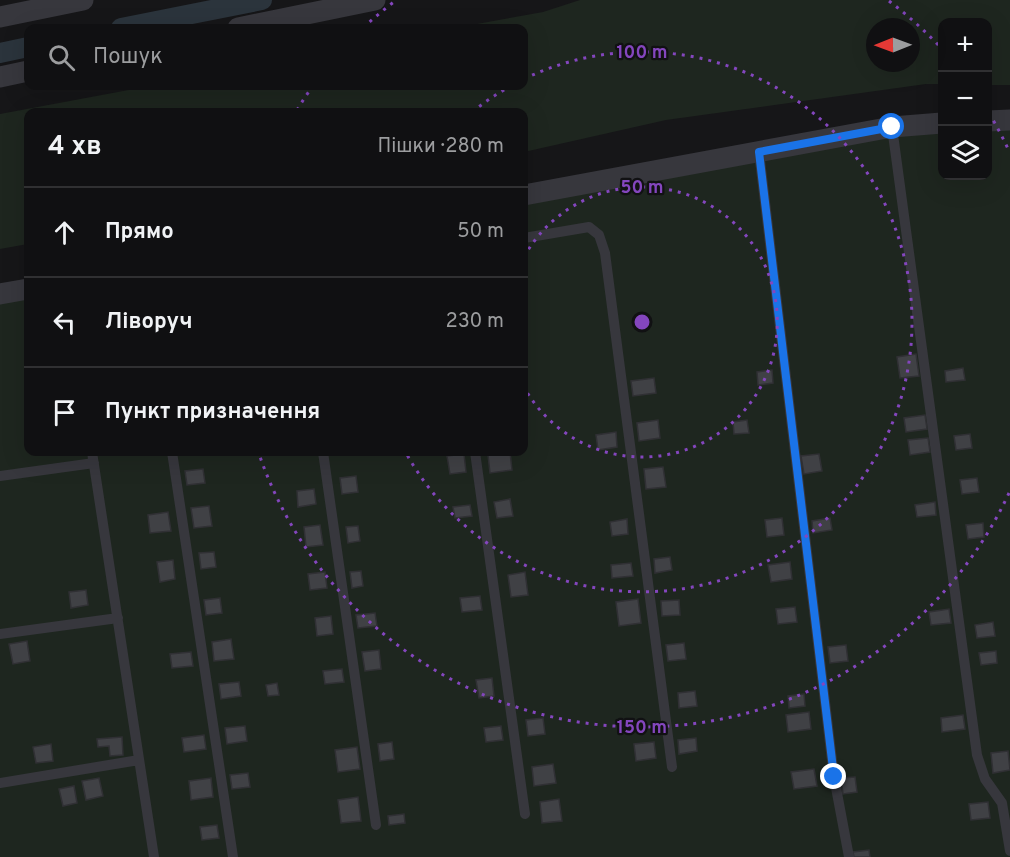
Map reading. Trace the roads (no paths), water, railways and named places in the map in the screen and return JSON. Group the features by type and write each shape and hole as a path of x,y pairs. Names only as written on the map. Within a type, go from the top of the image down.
{"street":[{"path":"0,17 83,0"},
{"path":"258,24 375,0"},
{"path":"0,77 24,72"},
{"path":"992,121 1010,120"},
{"path":"528,194 892,127 938,123"},
{"path":"0,294 24,290"}],"lane":[{"path":"892,127 977,755 985,779 1002,803 1010,851"},
{"path":"759,152 833,765 849,857"},
{"path":"528,237 589,227 599,235 605,253 672,767"},
{"path":"93,456 154,857"},
{"path":"173,456 233,857"},
{"path":"324,456 376,825"},
{"path":"476,456 525,814"},
{"path":"0,476 94,463"},
{"path":"0,634 118,618"},
{"path":"0,783 139,760"}],"waterway":[{"path":"141,24 262,0"},
{"path":"0,53 24,48"}]}
